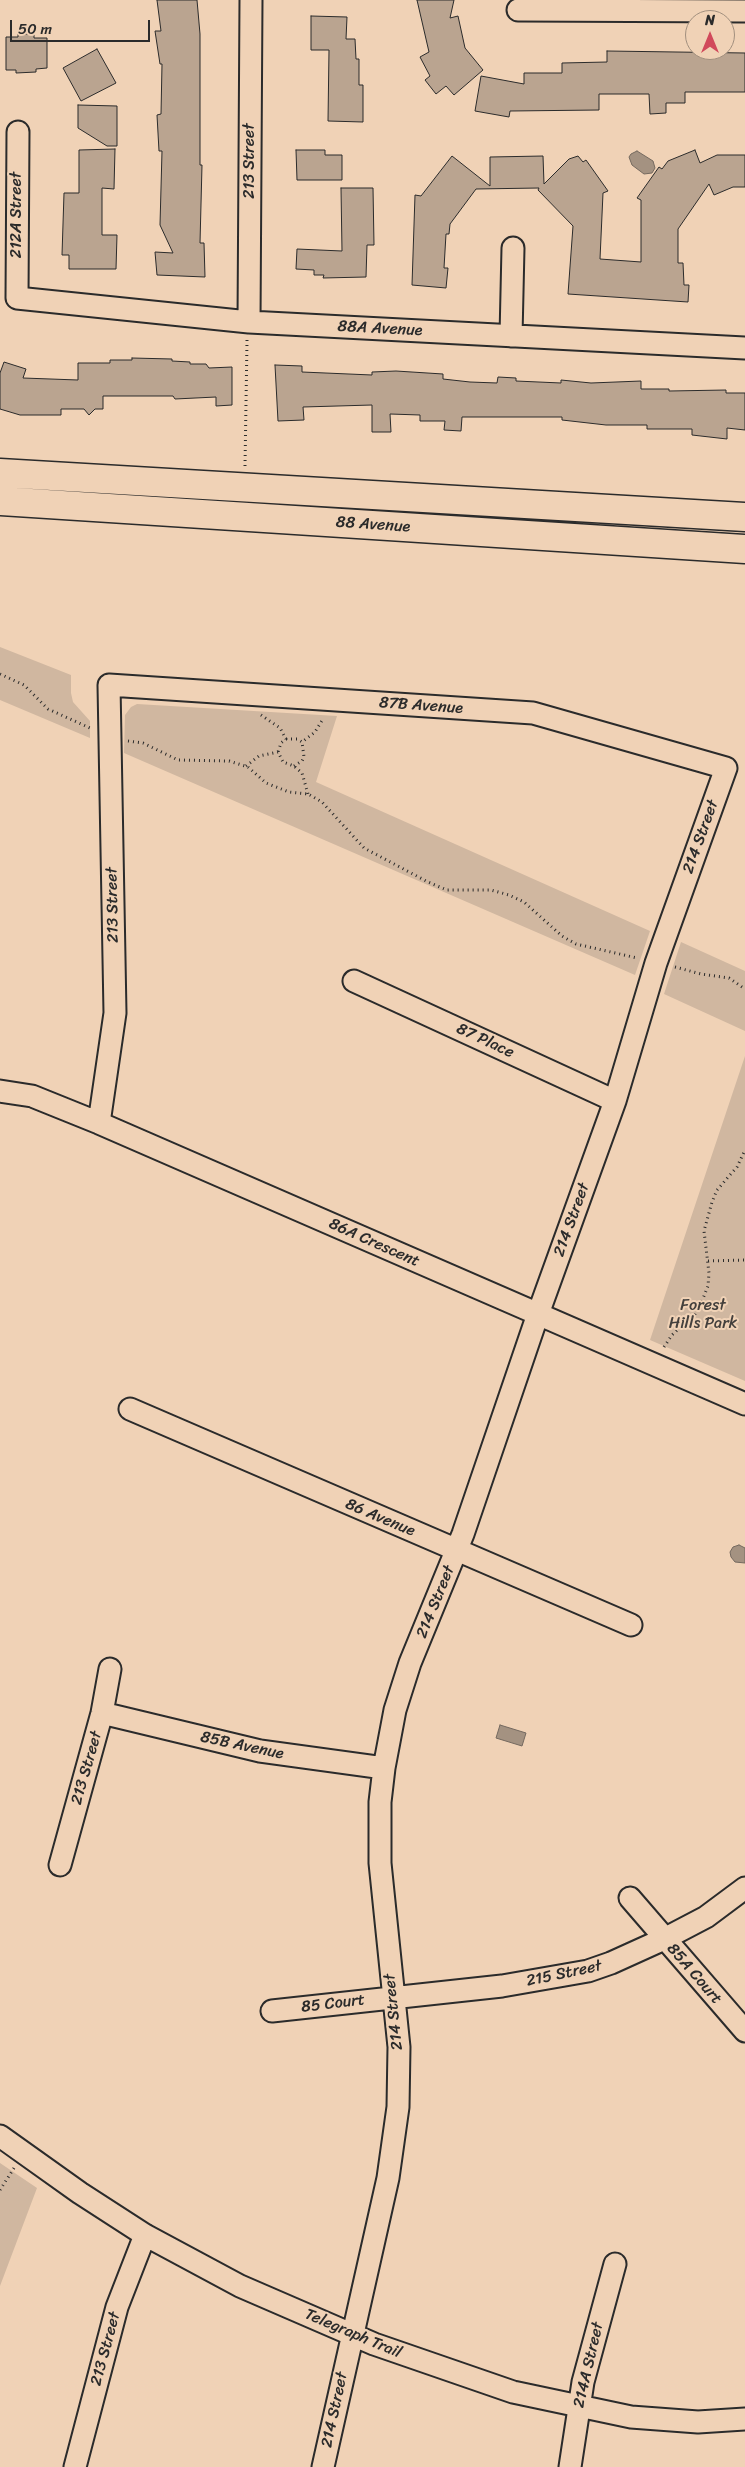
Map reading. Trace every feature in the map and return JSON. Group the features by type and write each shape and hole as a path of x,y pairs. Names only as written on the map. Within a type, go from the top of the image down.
{"main road":[{"name":"88 Avenue","path":"0,473 745,517"},
{"name":"88 Avenue","path":"0,501 745,549"}],"street":[{"name":"213 Street","path":"250,322 251,0"},
{"path":"518,10 745,11"},
{"name":"212A Street","path":"17,298 18,132"},
{"path":"511,336 513,248"},
{"name":"88A Avenue","path":"17,298 250,322 745,348"},
{"name":"213 Street","path":"99,1124 115,1013 109,685"},
{"name":"87B Avenue","path":"109,685 533,713 726,768"},
{"name":"214 Street","path":"323,2467 388,2178 396,2127 400,2067 394,1997 380,1886 380,1810 384,1768 395,1710 403,1682 456,1551 538,1314 616,1101 656,963 726,768"},
{"name":"87 Place","path":"354,981 616,1101"},
{"name":"86A Crescent","path":"0,1091 32,1096 99,1124 745,1404"},
{"name":"86 Avenue","path":"130,1410 631,1625"},
{"name":"213 Street","path":"60,1865 102,1713 110,1669"},
{"name":"85B Avenue","path":"102,1713 252,1749 384,1768"},
{"name":"215 Street","path":"394,1997 502,1986 558,1978 611,1963 706,1917 745,1888"},
{"name":"85A Court","path":"630,1898 745,2031"},
{"name":"85 Court","path":"272,2011 394,1997"},
{"name":"Telegraph Trail","path":"0,2136 19,2151 146,2235 240,2286 352,2335 422,2362 513,2392 631,2417 665,2422 745,2419"},
{"name":"213 Street","path":"75,2467 117,2307 146,2235"},
{"name":"214A Street","path":"570,2467 585,2371 615,2264"}],"path":[{"path":"245,486 247,342 250,322"},
{"path":"0,674 24,685 48,709 94,729"},
{"path":"255,712 280,728 286,739"},
{"path":"302,742 315,732 327,713"},
{"path":"120,739 143,743 178,760 215,760 245,766 266,783 289,792 308,794 322,802 364,848 428,882 447,890 491,890 509,894 524,902 562,936 576,944 701,974 728,978 745,989"},
{"path":"294,766 302,761 305,751 302,742 297,739 286,739 281,743 278,752 283,762 294,766 302,773 308,794"},
{"path":"245,766 259,756 278,752"},
{"path":"656,1364 666,1342 695,1314 702,1301 708,1286 708,1261 704,1238 712,1202 717,1190 737,1167 745,1150"},
{"path":"708,1261 745,1260"},
{"path":"0,2190 14,2169 19,2151"}],"green space":[{"path":"0,647 71,675 73,702 90,721 90,738 0,700"},
{"path":"137,704 337,716 316,782 650,931 635,975 124,753 125,715 131,707"},
{"path":"681,942 745,971 745,1031 664,994"},
{"name":"Forest Hills Park","path":"745,1056 745,1381 650,1340"},
{"path":"0,2163 37,2188 0,2286"}],"shaded area":[{"path":"637,151 653,161 655,168 652,173 644,174 632,165 629,157"},
{"path":"739,1545 745,1548 745,1563 735,1562 731,1557 730,1552 733,1547"},
{"path":"500,1725 526,1733 522,1746 496,1738"}],"building":[{"path":"157,0 197,0 200,34 200,165 202,165 200,243 204,243 205,277 157,275 155,252 173,253 160,225 162,151 159,151 157,115 161,114 162,64 160,64 155,31 161,31"},
{"path":"417,0 454,0 450,18 458,16 465,48 483,70 454,95 446,86 436,94 425,80 430,76 420,57 429,52"},
{"path":"311,16 347,17 346,39 355,39 356,59 359,59 359,85 363,85 363,122 328,121 329,50 311,50"},
{"path":"18,34 34,34 34,38 47,38 47,68 36,69 36,72 16,73 16,70 6,70 6,37 18,37"},
{"path":"97,49 116,83 81,101 63,68"},
{"path":"607,51 685,52 685,60 735,60 735,53 745,53 745,92 685,92 685,103 666,103 666,113 650,114 649,94 599,94 599,110 510,111 509,117 475,111 481,76 524,84 524,73 562,73 562,63 607,62"},
{"path":"78,105 117,106 117,146 107,146 78,128"},
{"path":"115,149 114,189 102,188 102,235 117,235 116,269 69,269 69,255 62,255 64,193 79,193 79,150"},
{"path":"296,150 325,150 325,155 342,155 342,180 297,180"},
{"path":"695,150 700,163 717,155 745,155 745,187 733,187 714,195 709,184 678,229 678,263 683,263 684,285 689,285 688,302 568,294 573,226 538,190 539,188 476,189 450,224 449,234 446,234 444,268 448,268 446,288 412,285 415,195 421,196 452,156 490,186 490,157 543,156 544,184 569,159 578,156 583,162 586,160 608,191 603,193 600,259 641,262 641,200 637,198 659,167 662,169 668,161"},
{"path":"341,188 373,188 374,245 367,245 366,277 323,278 324,275 314,275 314,270 296,269 297,249 342,251"},
{"path":"132,358 172,359 172,361 190,362 190,364 206,364 209,368 232,367 232,405 216,406 216,397 175,399 173,396 103,396 103,409 95,409 89,415 84,409 61,409 61,415 20,415 0,409 0,373 4,362 26,369 23,378 78,380 78,363 110,363 110,360 132,360"},
{"path":"275,365 302,366 302,372 372,375 372,372 396,371 443,374 443,379 470,382 497,383 498,377 516,378 516,381 561,383 561,380 591,383 641,381 641,389 669,389 669,391 726,390 726,393 745,393 745,430 727,428 727,439 692,435 692,429 647,429 647,425 606,425 562,420 562,417 462,417 461,431 444,430 445,421 420,421 420,415 390,414 391,432 372,432 372,405 303,407 304,420 278,421"}]}
